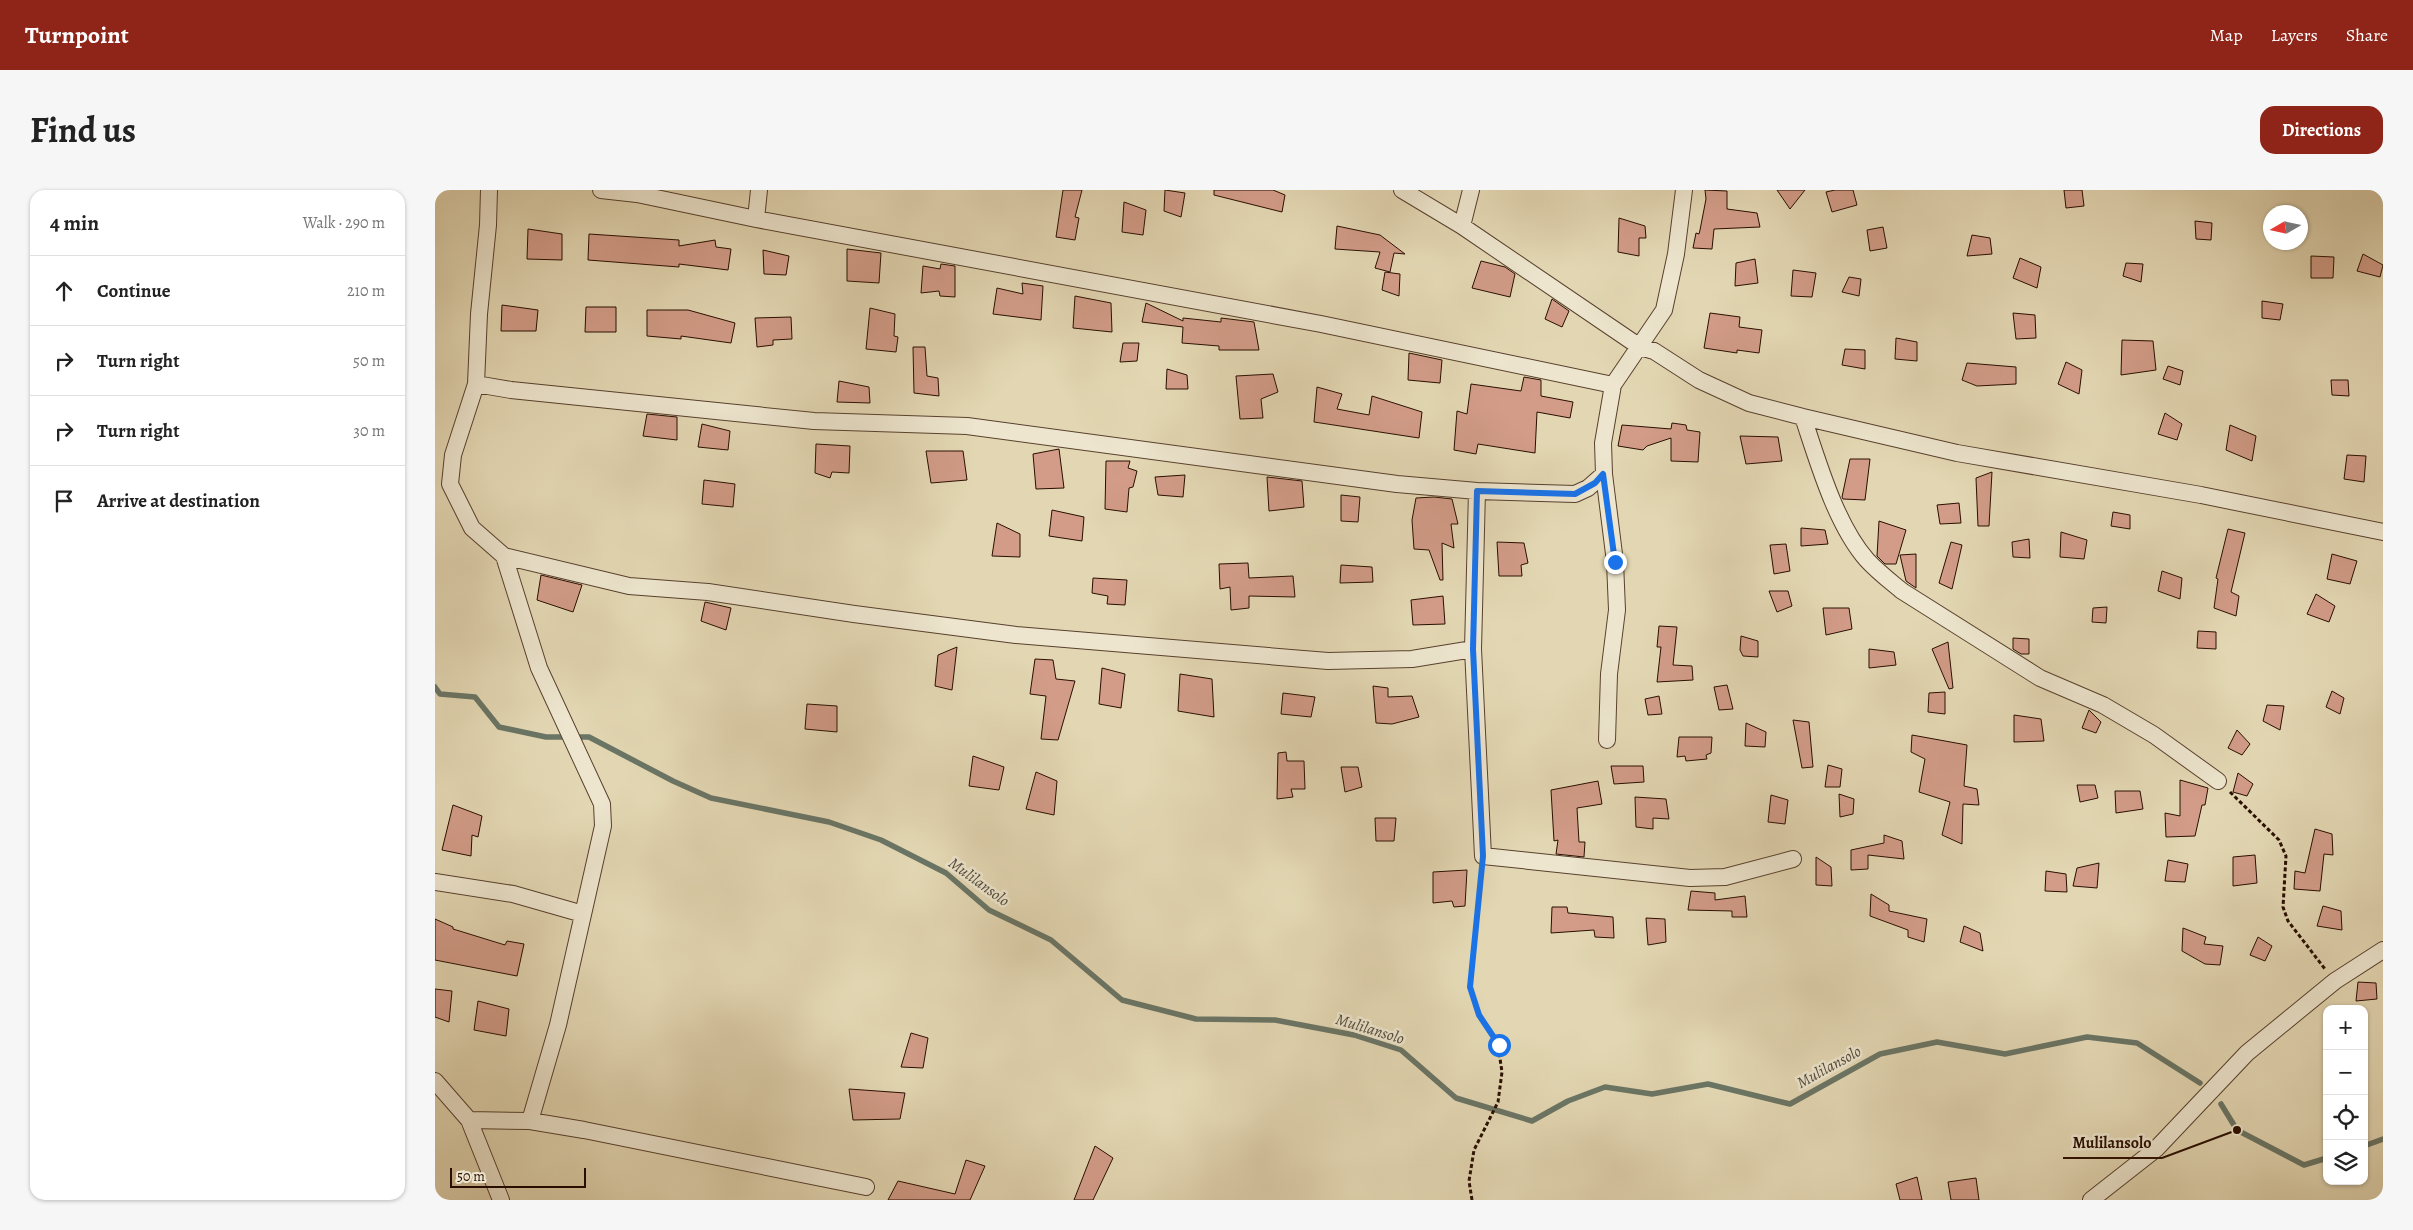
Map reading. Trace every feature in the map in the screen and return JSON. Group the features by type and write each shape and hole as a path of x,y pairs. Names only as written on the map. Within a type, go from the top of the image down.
{"street":[{"path":"489,190 488,225 479,314 476,384 453,455 450,484 472,528 481,539 503,556 629,586 708,592 854,614 1016,635 1328,661 1411,659 1473,649"},
{"path":"608,190 1312,322 1613,385"},
{"path":"756,219 759,190"},
{"path":"1402,190 1462,226 1640,347 1654,351 1699,380 1749,403 1957,453 2381,527"},
{"path":"1462,226 1471,190"},
{"path":"1607,740 1609,674 1617,610 1615,562 1603,474 1603,443 1613,385 1626,363 1640,347 1664,310 1676,254 1684,190"},
{"path":"476,384 511,390 814,421 967,426 1397,484 1477,491 1575,494 1595,483 1603,474"},
{"path":"1803,417 1834,503 1855,545 1882,575 1902,591 2040,678 2103,705 2154,735 2218,781"},
{"path":"1477,491 1473,649 1483,856 1690,878 1725,877 1793,859"},
{"path":"503,556 539,668 602,804 603,826 558,1025 530,1121"},
{"path":"435,882 513,894 583,914"},
{"path":"2091,1200 2156,1149 2247,1053 2335,981 2383,950"},
{"path":"435,1081 469,1120 501,1200"},
{"path":"469,1120 530,1121 730,1158 866,1187"}],"path":[{"path":"2218,781 2279,840 2286,856 2287,872 2282,891 2283,907 2288,922 2335,981"},
{"path":"1472,1200 1469,1181 1474,1150 1497,1102 1503,1072 1499,1045 1479,1015 1470,987 1483,856"}],"building":[{"path":"1063,190 1082,190 1075,217 1079,218 1075,240 1056,237"},
{"path":"1165,190 1185,193 1181,217 1164,211"},
{"path":"1214,190 1273,190 1285,195 1282,212 1214,195"},
{"path":"1705,190 1727,191 1727,209 1757,213 1760,227 1714,229 1712,249 1693,248 1696,233 1699,234 1700,230 1706,199"},
{"path":"1777,190 1805,190 1790,209"},
{"path":"1853,190 1857,205 1832,212 1826,192"},
{"path":"2064,190 2082,190 2084,206 2066,208"},
{"path":"1124,202 1146,210 1143,235 1122,232"},
{"path":"1619,218 1645,226 1646,238 1639,238 1639,256 1618,252"},
{"path":"2195,221 2212,223 2211,240 2196,239"},
{"path":"1337,226 1380,235 1405,254 1394,253 1390,272 1375,268 1380,252 1335,249"},
{"path":"1883,227 1887,248 1870,251 1867,230"},
{"path":"528,229 562,234 562,260 527,259"},
{"path":"589,234 679,240 679,246 715,240 716,247 731,249 728,270 679,264 679,267 588,260"},
{"path":"1972,235 1990,238 1992,254 1967,256"},
{"path":"847,249 881,253 879,283 847,281"},
{"path":"763,250 789,256 786,275 764,274"},
{"path":"2363,254 2383,265 2380,277 2357,271"},
{"path":"2311,256 2334,257 2333,278 2311,278"},
{"path":"2020,258 2041,267 2037,288 2013,278"},
{"path":"1755,259 1758,283 1735,286 1736,263"},
{"path":"1481,261 1505,267 1515,274 1510,297 1472,288"},
{"path":"2126,263 2143,264 2141,282 2123,276"},
{"path":"941,264 955,266 955,297 940,296 939,291 921,293 923,266 940,269"},
{"path":"1793,270 1816,273 1812,297 1791,296"},
{"path":"1385,272 1400,274 1399,296 1382,290"},
{"path":"1849,277 1861,279 1859,296 1842,292"},
{"path":"1022,283 1043,286 1041,320 993,314 997,288 1023,294"},
{"path":"1075,296 1111,303 1112,332 1073,328"},
{"path":"1552,299 1569,311 1562,327 1545,319"},
{"path":"2262,301 2283,304 2280,320 2262,318"},
{"path":"1146,303 1183,321 1183,318 1221,322 1221,318 1254,322 1259,350 1219,350 1219,346 1182,343 1183,327 1142,322"},
{"path":"502,305 538,310 536,331 501,331"},
{"path":"586,307 616,307 616,332 585,332"},
{"path":"870,308 895,314 894,336 898,337 896,352 866,349"},
{"path":"647,310 688,310 735,323 731,343 681,336 681,339 647,336"},
{"path":"1710,313 1740,317 1739,327 1762,330 1759,353 1737,350 1737,353 1704,348"},
{"path":"2013,313 2035,315 2036,338 2016,339"},
{"path":"791,317 792,339 773,340 773,345 757,347 755,318"},
{"path":"1896,338 1917,342 1917,361 1895,359"},
{"path":"2122,340 2153,341 2156,370 2121,375"},
{"path":"1123,343 1139,343 1137,361 1120,362"},
{"path":"913,347 925,347 927,376 938,378 939,396 914,393"},
{"path":"1845,349 1865,350 1865,369 1842,365"},
{"path":"1409,353 1442,360 1440,383 1408,380"},
{"path":"2066,362 2082,370 2079,394 2058,384"},
{"path":"1967,363 2016,367 2016,384 1977,386 1962,380"},
{"path":"2168,366 2183,371 2180,385 2163,379"},
{"path":"1167,369 1187,375 1188,389 1166,389"},
{"path":"1273,374 1278,392 1261,399 1263,418 1240,419 1236,376"},
{"path":"1524,377 1541,380 1541,396 1573,402 1570,418 1537,412 1535,453 1478,444 1476,454 1454,450 1457,411 1467,414 1471,384 1521,391"},
{"path":"2331,380 2348,380 2349,396 2332,395"},
{"path":"839,381 869,387 870,403 837,402"},
{"path":"1317,387 1342,394 1337,409 1369,415 1372,396 1422,412 1419,438 1314,422"},
{"path":"2165,413 2182,424 2177,440 2158,434"},
{"path":"647,414 677,417 677,440 643,436"},
{"path":"1672,423 1686,425 1687,430 1700,432 1698,462 1671,461 1671,438 1647,446 1643,450 1618,446 1622,425 1671,429"},
{"path":"702,424 730,431 728,450 698,447"},
{"path":"2230,425 2256,436 2252,461 2226,450"},
{"path":"1740,436 1778,437 1782,461 1746,464"},
{"path":"816,444 850,446 849,473 832,472 830,478 815,473"},
{"path":"1059,449 1064,488 1036,489 1033,454"},
{"path":"926,451 963,451 967,480 931,483"},
{"path":"2347,455 2366,456 2364,482 2344,479"},
{"path":"1850,459 1870,459 1865,500 1843,499 1842,497"},
{"path":"1106,461 1130,461 1128,468 1137,471 1133,487 1129,488 1127,512 1105,509"},
{"path":"1992,472 1989,526 1978,526 1976,478"},
{"path":"1185,475 1183,497 1158,495 1155,477"},
{"path":"1267,477 1302,481 1304,507 1269,511"},
{"path":"704,480 735,484 733,507 702,504"},
{"path":"1341,495 1360,497 1358,522 1341,521"},
{"path":"1416,498 1452,499 1458,524 1451,524 1454,548 1442,543 1443,580 1440,580 1429,550 1414,549 1412,520"},
{"path":"1959,503 1961,523 1940,524 1937,505"},
{"path":"1052,510 1084,517 1082,541 1049,536"},
{"path":"2113,512 2130,515 2130,529 2111,526"},
{"path":"1879,521 1906,530 1896,564 1885,564 1877,556"},
{"path":"997,523 1020,534 1020,557 992,556"},
{"path":"1801,528 1825,530 1828,544 1801,546"},
{"path":"2228,529 2245,533 2231,592 2239,596 2236,616 2214,608 2218,579 2216,578"},
{"path":"2061,532 2087,540 2084,559 2060,557"},
{"path":"2029,539 2030,558 2013,557 2012,542"},
{"path":"1497,542 1524,543 1528,563 1521,565 1522,576 1499,576"},
{"path":"1951,542 1962,545 1952,589 1939,583"},
{"path":"1786,544 1790,571 1774,574 1770,545"},
{"path":"1916,554 1916,588 1906,581 1900,555"},
{"path":"2332,554 2357,561 2350,584 2327,579"},
{"path":"1248,563 1249,578 1293,576 1295,597 1249,596 1249,608 1231,610 1230,587 1220,589 1219,564"},
{"path":"1341,565 1372,567 1373,582 1340,583"},
{"path":"2162,571 2182,578 2180,599 2158,591"},
{"path":"541,575 582,585 573,612 537,600"},
{"path":"1093,578 1127,580 1125,605 1107,604 1108,596 1092,593"},
{"path":"1769,591 1788,591 1792,606 1777,612"},
{"path":"2316,594 2335,606 2329,622 2307,614"},
{"path":"1443,596 1445,624 1413,625 1411,600"},
{"path":"705,602 731,608 726,630 701,621"},
{"path":"2107,607 2106,623 2092,622 2093,608"},
{"path":"1823,608 1849,608 1852,629 1826,635"},
{"path":"1659,626 1677,627 1673,665 1692,666 1693,680 1657,682 1661,647 1657,647"},
{"path":"2198,631 2216,632 2216,649 2197,648"},
{"path":"1741,636 1758,641 1758,657 1743,656 1740,650"},
{"path":"2013,638 2029,639 2029,654 2021,654 2013,649"},
{"path":"1948,642 1953,688 1949,689 1932,649"},
{"path":"957,647 952,690 935,686 938,655"},
{"path":"1869,649 1894,652 1896,665 1869,668"},
{"path":"1035,659 1053,660 1056,679 1075,681 1058,740 1041,739 1046,696 1030,694"},
{"path":"1102,668 1125,674 1121,708 1099,704"},
{"path":"1180,674 1212,679 1214,717 1178,711"},
{"path":"1727,685 1733,709 1719,710 1714,687"},
{"path":"1373,686 1388,688 1388,697 1412,696 1419,717 1392,724 1376,723"},
{"path":"2332,691 2344,698 2340,714 2326,707"},
{"path":"1945,692 1945,714 1928,712 1929,693"},
{"path":"1283,693 1315,697 1311,717 1281,714"},
{"path":"1659,696 1662,714 1648,715 1645,699"},
{"path":"807,704 837,706 837,732 805,729"},
{"path":"2267,705 2284,706 2280,730 2263,721"},
{"path":"2089,710 2101,722 2096,733 2082,728"},
{"path":"2014,715 2041,719 2044,741 2014,742"},
{"path":"1793,720 1809,722 1813,767 1802,768"},
{"path":"1746,723 1766,732 1765,747 1745,746"},
{"path":"2237,730 2250,744 2242,755 2228,748"},
{"path":"1912,735 1967,745 1964,786 1977,789 1979,805 1963,804 1962,844 1942,835 1950,802 1919,792 1925,759 1911,752"},
{"path":"1679,737 1712,737 1711,753 1706,755 1707,759 1686,761 1685,756 1677,757"},
{"path":"1286,752 1287,761 1304,761 1305,789 1291,789 1293,797 1277,799 1278,753"},
{"path":"973,756 1004,767 999,790 969,786"},
{"path":"1828,765 1842,769 1840,787 1825,787"},
{"path":"1611,766 1643,766 1644,782 1614,784"},
{"path":"1341,767 1358,767 1362,787 1345,792"},
{"path":"1036,772 1057,781 1054,815 1026,809"},
{"path":"2238,773 2253,784 2247,796 2233,792"},
{"path":"2180,780 2208,788 2205,805 2202,805 2195,836 2166,837 2165,813 2180,816"},
{"path":"1598,781 1602,804 1577,808 1579,842 1585,842 1584,857 1556,854 1558,840 1554,841 1551,790"},
{"path":"2077,785 2095,785 2098,798 2080,802"},
{"path":"2115,791 2140,791 2143,809 2116,813"},
{"path":"1839,794 1854,799 1853,814 1840,817"},
{"path":"1771,795 1788,800 1785,824 1768,822"},
{"path":"1635,797 1666,799 1669,819 1653,818 1653,829 1636,827"},
{"path":"453,805 482,816 478,837 472,835 471,856 442,850"},
{"path":"1375,818 1396,818 1394,841 1376,841"},
{"path":"2315,829 2332,834 2333,855 2324,854 2320,891 2294,889 2295,871 2305,873"},
{"path":"1884,835 1902,841 1904,859 1868,855 1868,869 1851,870 1851,850 1884,843"},
{"path":"2255,855 2257,883 2233,886 2233,857"},
{"path":"1816,857 1831,867 1832,886 1816,885"},
{"path":"2168,860 2188,864 2185,882 2165,881"},
{"path":"2099,863 2097,888 2073,886 2077,868"},
{"path":"1467,870 1465,906 1454,907 1452,901 1433,903 1433,872"},
{"path":"2046,871 2066,874 2067,892 2045,891"},
{"path":"1691,891 1715,893 1715,900 1745,896 1747,917 1732,917 1732,911 1688,910"},
{"path":"1871,894 1889,905 1889,911 1927,919 1924,942 1908,937 1908,930 1870,916"},
{"path":"2323,906 2341,911 2342,930 2317,926"},
{"path":"1552,907 1567,907 1568,913 1613,917 1614,938 1595,937 1594,930 1551,933"},
{"path":"1646,918 1665,919 1666,942 1648,945"},
{"path":"435,919 453,927 453,929 505,945 507,941 524,944 517,976 435,960"},
{"path":"1964,926 1980,933 1983,951 1960,942"},
{"path":"2183,928 2206,937 2204,944 2223,946 2220,965 2205,964 2182,951"},
{"path":"2258,937 2272,946 2265,961 2250,955"},
{"path":"2358,982 2376,983 2377,999 2356,1001"},
{"path":"435,989 452,991 449,1022 435,1017"},
{"path":"478,1001 509,1009 506,1036 474,1030"},
{"path":"911,1033 928,1038 923,1068 901,1067"},
{"path":"849,1089 905,1093 900,1119 853,1120"},
{"path":"1095,1146 1113,1158 1093,1200 1074,1200"},
{"path":"966,1160 985,1166 970,1200 888,1200 898,1181 955,1194"},
{"path":"1917,1177 1922,1200 1900,1200 1896,1184"},
{"path":"1976,1178 1979,1200 1951,1200 1948,1182"}],"waterway":[{"name":"Mulilansolo","path":"435,687 440,694 475,697 499,727 546,737 569,737"},
{"name":"Mulilansolo","path":"574,737 589,737 673,781 711,798 829,822 881,840 946,873 989,910 1051,940 1122,1000 1196,1019 1275,1020 1354,1035 1401,1050 1456,1098 1532,1121 1568,1101 1605,1087 1652,1094 1708,1084 1790,1104 1880,1054 1937,1042 2005,1054 2087,1037 2137,1043 2200,1083"},
{"name":"Mulilansolo","path":"2221,1104 2237,1130 2304,1165 2323,1159"},
{"name":"Mulilansolo","path":"2368,1145 2383,1139"}],"place":[{"name":"Mulilansolo","path":"2237,1130"}],"route":[{"path":"1499,1045 1479,1015 1470,987 1483,856 1473,649 1477,491 1575,494 1595,483 1603,474 1615,562"}]}
